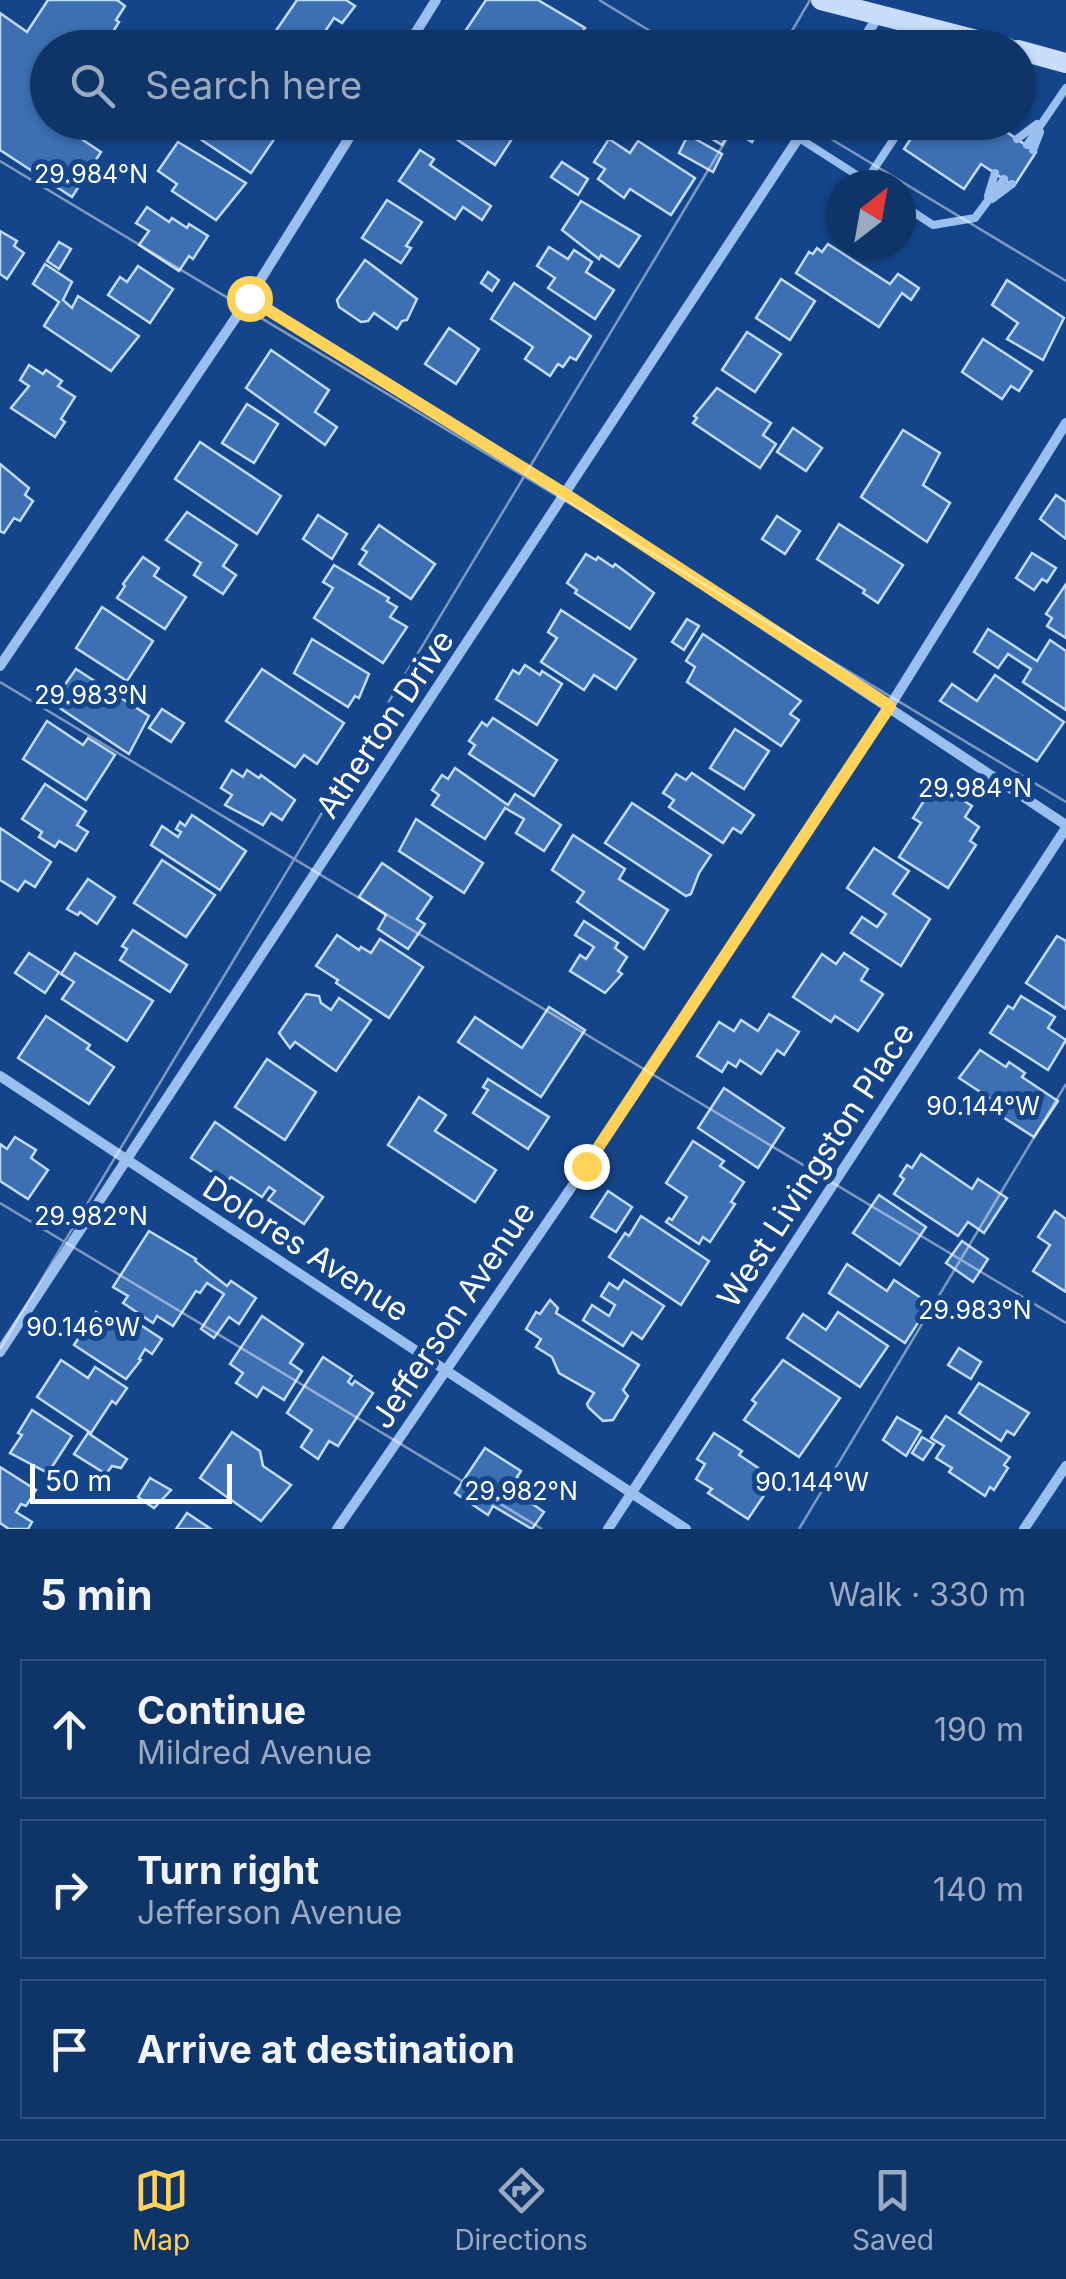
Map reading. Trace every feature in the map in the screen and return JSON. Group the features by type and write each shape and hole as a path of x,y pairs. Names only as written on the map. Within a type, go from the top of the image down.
{"main road":[{"path":"822,0 925,30"},
{"path":"1036,54 1066,62"}],"street":[{"path":"417,30 436,0"},
{"path":"870,30 880,14"},
{"path":"0,666 249,298 349,140"},
{"name":"Atherton Drive","path":"0,1352 799,140"},
{"path":"249,298 567,495 890,706 1066,827"},
{"name":"Jefferson Avenue","path":"337,1529 586,1166 890,706 1066,424"},
{"name":"West Livingston Place","path":"608,1529 1066,827"},
{"name":"Dolores Avenue","path":"0,1076 686,1529"},
{"path":"1024,1529 1066,1466"}],"lane":[{"path":"1036,136 1066,88"},
{"path":"1036,126 1045,119"},
{"path":"803,140 849,170"},
{"path":"877,170 894,140"},
{"path":"1030,148 1034,140"},
{"path":"985,205 995,173"},
{"path":"916,214 933,225 974,218 1008,182"}],"building":[{"path":"48,0 117,0 125,6 114,30 30,30 30,140 83,140 101,152 72,197 0,150 0,13 27,32"},
{"path":"297,0 346,0 355,6 342,23 334,18 326,30 276,30"},
{"path":"486,0 538,0 585,28 584,30 466,30"},
{"path":"202,140 274,140 251,173"},
{"path":"458,140 511,140 495,165"},
{"path":"608,140 630,153 638,141 695,178 671,215 630,189 624,198 598,179 605,169 594,162"},
{"path":"686,140 697,140 722,154 713,172 679,153"},
{"path":"910,140 1018,140 1036,152 1014,186 981,164 964,189 904,149"},
{"path":"178,142 246,183 216,220 172,191 177,184 158,171"},
{"path":"420,150 434,159 430,165 491,206 482,220 463,207 455,219 399,181"},
{"path":"562,162 588,179 578,195 551,177"},
{"path":"387,200 422,222 406,246 411,248 401,263 362,238"},
{"path":"581,201 640,236 619,267 601,255 599,259 562,230"},
{"path":"147,207 169,222 172,218 187,228 189,224 208,236 193,259 189,256 179,271 139,245 149,231 136,223"},
{"path":"0,231 17,241 14,246 24,253 7,279 0,274"},
{"path":"59,242 71,249 59,269 47,261"},
{"path":"549,247 568,259 574,250 592,262 586,272 614,290 595,319 548,288 555,278 537,266"},
{"path":"826,247 826,260 853,260 890,284 898,274 919,288 911,300 902,293 879,327 796,273 809,252 813,254 817,248 822,252"},
{"path":"365,260 417,299 407,320 397,329 374,313 368,321 361,322 339,307 337,300"},
{"path":"45,264 72,282 63,300 72,308 78,296 139,336 111,371 44,326 59,302 33,284"},
{"path":"138,266 173,289 150,323 108,295 120,277 127,282"},
{"path":"488,272 499,280 492,291 481,283"},
{"path":"781,279 815,301 790,340 756,318"},
{"path":"1007,280 1064,318 1043,360 1007,339 1018,323 992,305"},
{"path":"514,283 591,336 576,360 570,357 563,367 558,364 550,376 525,359 533,347 491,319"},
{"path":"449,328 479,349 456,384 425,364"},
{"path":"747,332 781,354 755,392 722,370"},
{"path":"983,339 1032,371 1019,391 1011,386 1002,399 962,372"},
{"path":"271,350 329,390 315,412 337,427 325,445 246,388"},
{"path":"29,365 62,381 58,386 75,397 55,437 11,408 29,386 20,380"},
{"path":"717,388 771,423 763,435 776,444 760,468 693,423 697,418 694,416"},
{"path":"247,404 278,424 254,463 222,443"},
{"path":"793,428 822,448 806,471 777,452"},
{"path":"903,430 940,453 923,485 950,503 927,542 861,497"},
{"path":"200,442 281,496 257,534 175,479"},
{"path":"0,464 29,488 25,495 33,501 20,521 14,518 4,533 0,531"},
{"path":"1056,495 1066,502 1066,539 1040,519"},
{"path":"187,512 237,545 223,566 236,575 223,594 194,575 201,563 166,540"},
{"path":"318,515 347,534 332,559 303,539"},
{"path":"777,516 800,531 785,554 762,539"},
{"path":"839,524 903,565 878,603 817,559"},
{"path":"379,525 435,564 411,599 359,564 367,552 362,549"},
{"path":"1032,553 1056,568 1047,582 1042,579 1034,590 1016,578"},
{"path":"586,554 613,567 615,564 654,593 630,629 575,593 577,590 567,583"},
{"path":"143,557 159,568 154,576 186,597 165,629 117,598"},
{"path":"334,565 389,598 387,601 397,607 390,617 407,627 383,663 314,618 333,588 323,582"},
{"path":"1066,584 1066,638 1047,626 1052,618 1046,614"},
{"path":"102,607 153,641 127,681 76,648"},
{"path":"561,610 636,659 616,689 594,675 584,690 541,662 557,638 548,632"},
{"path":"687,619 699,626 684,650 672,642"},
{"path":"988,629 1037,661 1050,640 1066,651 1066,710 1023,682 1031,669 1008,654 998,668 974,652"},
{"path":"703,634 801,701 790,714 799,720 781,746 687,682 695,667 686,661"},
{"path":"312,639 369,674 359,698 355,696 348,707 294,673"},
{"path":"525,665 562,684 537,725 496,699 513,670 519,674"},
{"path":"76,669 149,716 129,754 52,703"},
{"path":"262,669 344,723 317,764 304,755 295,767 226,721"},
{"path":"995,675 1064,722 1037,761 940,701 952,684 977,701"},
{"path":"162,709 184,723 171,742 149,728"},
{"path":"493,718 557,760 534,796 469,754 475,745 469,741 482,722 487,726"},
{"path":"47,721 83,745 88,738 115,755 86,800 23,759"},
{"path":"735,729 769,751 744,789 710,768"},
{"path":"455,768 508,805 515,794 561,825 544,851 516,833 524,819 505,808 485,839 432,805 439,795 432,790 442,775 448,779"},
{"path":"232,770 243,777 247,770 259,778 261,775 295,800 282,820 271,813 263,825 225,805 232,795 221,788"},
{"path":"692,773 754,815 741,833 733,828 723,843 669,807 674,800 663,793 676,774 686,780"},
{"path":"935,783 972,806 965,817 979,827 970,841 976,845 948,888 899,857 921,823 913,818"},
{"path":"45,784 86,811 77,825 88,832 76,851 59,841 55,847 39,837 42,832 22,819"},
{"path":"632,803 711,855 691,894 686,896 605,843"},
{"path":"192,815 246,851 220,890 151,845 162,826 178,837 181,832 176,829 180,822 185,826"},
{"path":"416,819 483,863 464,893 399,851"},
{"path":"0,828 51,862 35,887 25,881 18,891 0,880"},
{"path":"573,835 625,869 619,879 668,910 644,949 577,902 584,892 552,870"},
{"path":"874,848 909,871 893,894 930,919 901,966 851,933 862,917 877,927 886,914 847,888"},
{"path":"162,860 215,895 186,937 134,903"},
{"path":"382,863 432,897 417,919 425,924 408,949 378,929 386,915 359,897"},
{"path":"88,879 115,897 97,924 80,912 78,915 67,909"},
{"path":"584,921 618,943 615,948 627,957 618,971 622,974 605,993 570,971 580,955 586,959 594,947 575,935"},
{"path":"133,930 187,965 170,992 120,960 127,949 122,946"},
{"path":"337,935 371,953 380,939 423,967 389,1018 316,966"},
{"path":"1057,936 1066,941 1066,1009 1026,983"},
{"path":"29,953 59,972 45,993 15,973"},
{"path":"75,953 153,1001 127,1041 62,999 74,982 61,974"},
{"path":"844,953 868,969 861,980 883,994 858,1031 835,1016 831,1022 793,997 822,954 836,964"},
{"path":"306,994 319,996 321,1003 331,1010 339,998 371,1020 336,1071 295,1042 290,1048 279,1033"},
{"path":"1021,996 1055,1017 1048,1028 1066,1040 1048,1070 990,1033 1008,1006 1013,1009"},
{"path":"549,1007 585,1030 541,1097 458,1042 475,1017 522,1048"},
{"path":"769,1014 799,1032 784,1055 777,1050 761,1074 740,1060 736,1067 728,1062 722,1072 697,1056 719,1022 734,1031 741,1020 758,1031"},
{"path":"46,1016 90,1045 87,1049 114,1067 89,1104 18,1058"},
{"path":"980,1050 1006,1067 1009,1062 1025,1073 1022,1077 1058,1101 1034,1137 992,1110 997,1103 959,1078"},
{"path":"267,1059 316,1092 285,1140 235,1107"},
{"path":"488,1079 549,1117 528,1149 473,1113 488,1090 483,1087"},
{"path":"724,1088 784,1128 758,1168 698,1128"},
{"path":"419,1097 446,1115 435,1131 496,1170 475,1202 388,1145"},
{"path":"215,1122 323,1197 304,1224 268,1200 275,1191 269,1187 262,1197 231,1177 227,1182 191,1158"},
{"path":"15,1137 36,1150 31,1158 48,1170 28,1199 0,1181 0,1144 7,1149"},
{"path":"693,1141 724,1161 720,1166 744,1182 731,1202 735,1204 710,1242 703,1237 699,1244 666,1222 672,1220 687,1197 666,1183"},
{"path":"921,1154 972,1189 978,1179 1007,1198 984,1233 968,1222 958,1236 894,1194 907,1165 912,1168"},
{"path":"608,1191 632,1207 616,1232 591,1217"},
{"path":"879,1195 926,1227 900,1265 853,1233"},
{"path":"1055,1211 1066,1219 1066,1292 1033,1271 1050,1245 1038,1237"},
{"path":"641,1216 709,1261 681,1305 609,1257"},
{"path":"149,1231 196,1259 227,1286 231,1281 256,1298 239,1324 229,1317 214,1338 201,1329 224,1294 207,1283 200,1293 196,1291 173,1326 157,1316 153,1323 123,1303 128,1296 113,1287"},
{"path":"962,1241 988,1259 973,1282 946,1263"},
{"path":"847,1264 887,1291 894,1280 930,1304 905,1343 829,1293"},
{"path":"624,1280 664,1306 642,1339 632,1332 623,1346 583,1320 592,1305 609,1316 615,1305 601,1296 609,1283 618,1289"},
{"path":"550,1300 558,1308 556,1313 639,1365 623,1390 628,1396 613,1420 603,1421 589,1408 587,1404 594,1393 559,1373 552,1357 536,1347 541,1339 526,1329 536,1312 540,1314"},
{"path":"96,1312 128,1333 136,1322 162,1339 152,1354 145,1349 126,1379 74,1345"},
{"path":"838,1312 888,1346 860,1387 787,1338 803,1314 826,1330"},
{"path":"262,1316 303,1344 290,1363 302,1371 284,1400 263,1387 257,1397 236,1383 243,1373 230,1364"},
{"path":"959,1348 981,1362 971,1379 948,1365"},
{"path":"323,1357 352,1376 348,1382 352,1385 355,1381 373,1393 338,1446 329,1441 318,1459 301,1447 312,1430 287,1413"},
{"path":"61,1360 88,1378 95,1367 127,1388 116,1404 112,1401 91,1433 37,1397"},
{"path":"783,1360 840,1398 799,1457 744,1420 756,1403 752,1400"},
{"path":"979,1383 1029,1413 1014,1435 1007,1431 1001,1441 959,1413"},
{"path":"32,1410 72,1436 48,1473 10,1453"},
{"path":"946,1416 1010,1457 994,1490 990,1487 985,1496 949,1472 952,1468 936,1458 944,1446 931,1438"},
{"path":"897,1417 921,1431 906,1456 883,1440"},
{"path":"232,1432 260,1451 263,1466 291,1485 261,1521 200,1478"},
{"path":"88,1433 127,1459 121,1468 112,1466 106,1474 74,1454"},
{"path":"714,1433 775,1479 748,1519 708,1493 712,1489 696,1479 705,1464 697,1459"},
{"path":"922,1437 934,1444 923,1460 912,1453"},
{"path":"485,1448 521,1471 517,1477 542,1493 534,1505 544,1512 532,1529 493,1506 488,1515 455,1493"},
{"path":"0,1467 36,1490 26,1506 21,1504 16,1512 32,1522 28,1529 9,1529 0,1523"},
{"path":"150,1478 171,1490 154,1508 138,1497"},
{"path":"187,1513 211,1529 176,1529"}],"route":[{"path":"249,298 567,495 890,706 586,1166"}]}
